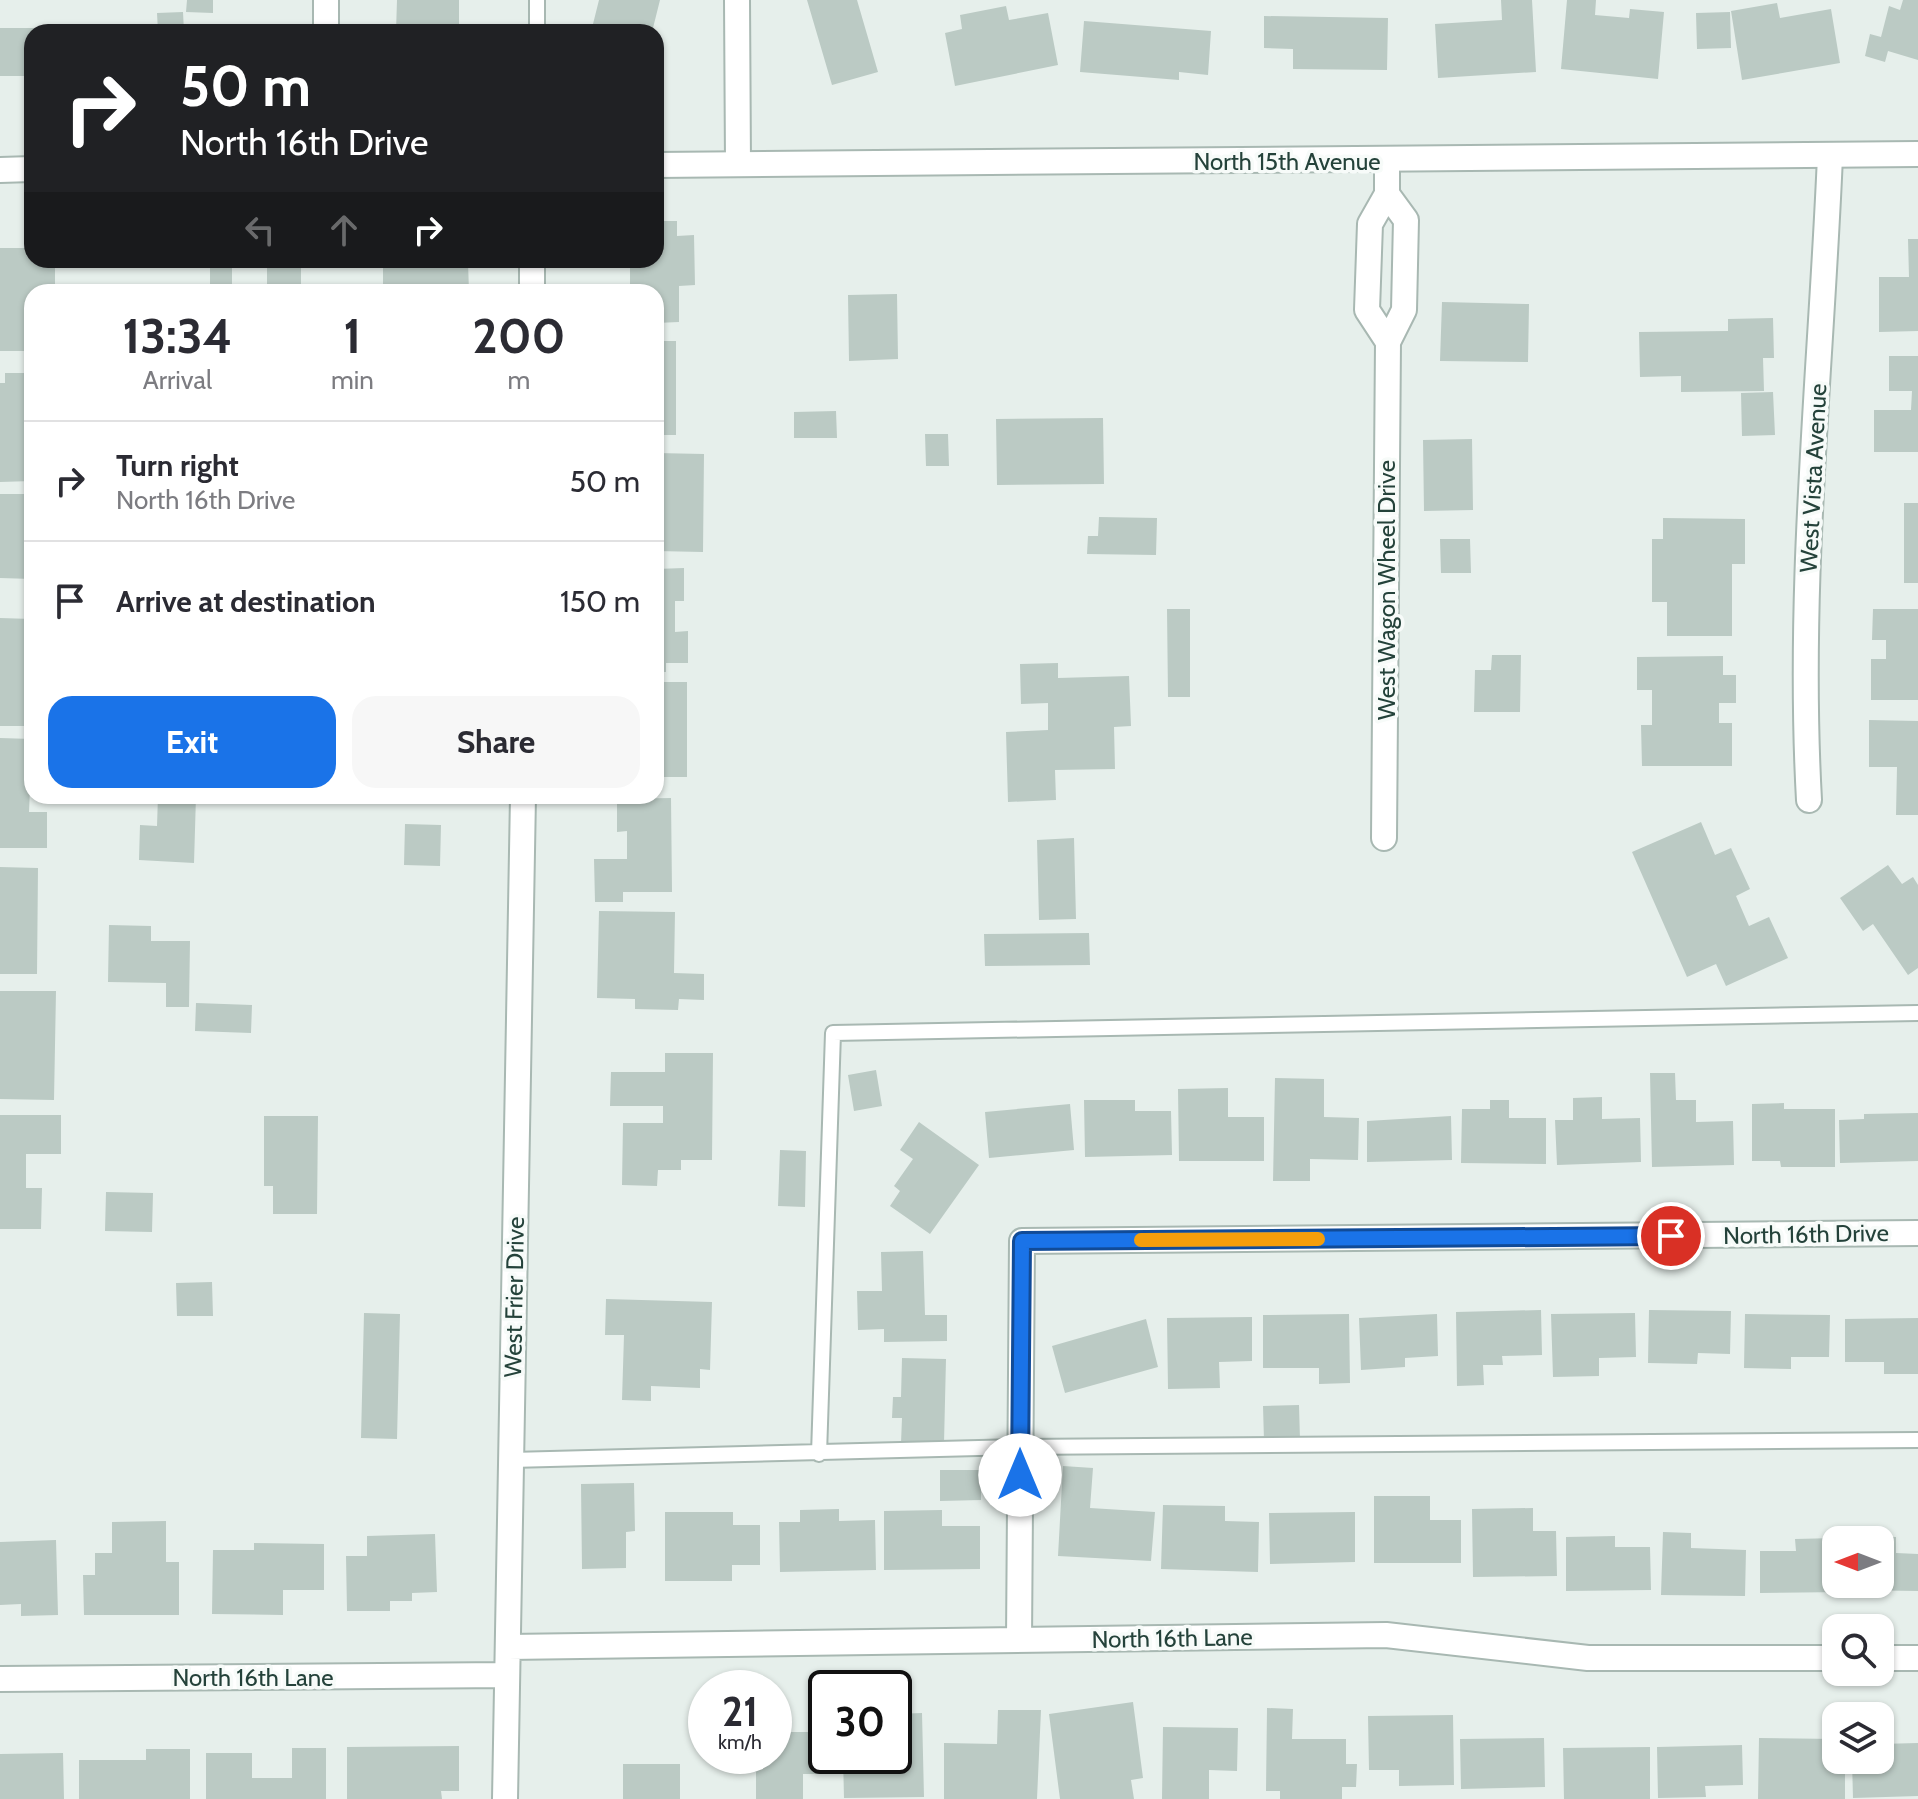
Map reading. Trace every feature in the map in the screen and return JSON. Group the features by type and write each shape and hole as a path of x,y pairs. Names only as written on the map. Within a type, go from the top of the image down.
{"street":[{"path":"326,0 326,24"},
{"path":"737,0 738,164"},
{"name":"North 15th Avenue","path":"664,165 1918,154"},
{"name":"West Vista Avenue","path":"1809,800 1805,732 1808,550 1830,156"},
{"name":"West Wagon Wheel Drive","path":"1387,160 1387,194 1370,224 1367,310 1388,342"},
{"path":"0,170 24,169"},
{"name":"West Wagon Wheel Drive","path":"1384,838 1388,342 1404,310 1406,220 1387,194"},
{"path":"1368,275 1405,276"},
{"name":"West Frier Drive","path":"505,1799 523,804"},
{"name":"North 16th Drive","path":"1020,1447 1022,1241 1918,1233"},
{"path":"1019,1640 1020,1447"},
{"name":"North 16th Lane","path":"508,1647 1386,1635 1588,1658 1822,1658"},
{"path":"1894,1658 1918,1658"},
{"name":"North 16th Lane","path":"0,1679 507,1675"}],"lane":[{"path":"537,0 537,24"},
{"path":"819,1454 833,1033 1918,1013"},
{"path":"511,1460 1020,1447 1918,1440"}],"building":[{"path":"187,0 213,0 213,13 186,12"},
{"path":"397,0 459,0 459,24 396,24"},
{"path":"599,0 660,0 654,24 593,24"},
{"path":"807,0 857,0 878,72 832,85"},
{"path":"1501,0 1532,0 1536,72 1438,78 1435,24 1502,20"},
{"path":"1567,0 1596,0 1595,15 1629,18 1630,9 1664,12 1658,79 1561,69"},
{"path":"1903,0 1918,0 1918,60 1888,51 1885,62 1865,56 1870,34 1881,37 1889,6 1900,10"},
{"path":"1777,3 1780,18 1831,9 1840,63 1742,80 1731,11"},
{"path":"1006,6 1009,20 1048,13 1058,65 955,86 945,33 962,29 960,15"},
{"path":"183,12 184,24 158,24 157,13"},
{"path":"1730,12 1731,48 1697,49 1696,13"},
{"path":"1264,16 1388,18 1387,70 1293,69 1293,49 1264,48"},
{"path":"1084,21 1211,31 1208,75 1179,72 1179,80 1080,72"},
{"path":"0,28 24,28 24,76 0,76"},
{"path":"664,221 677,221 677,236 694,235 695,285 679,286 679,322 664,323 664,284 630,284 630,268 664,268"},
{"path":"1908,239 1918,239 1918,331 1879,332 1879,277 1909,277"},
{"path":"0,248 24,248 24,268 55,268 55,284 24,284 24,351 0,351"},
{"path":"210,268 232,268 232,284 210,284"},
{"path":"267,268 301,268 301,284 267,284"},
{"path":"383,268 468,268 469,284 383,284"},
{"path":"897,294 898,359 849,361 848,295"},
{"path":"1442,302 1529,304 1528,362 1440,361"},
{"path":"1773,318 1774,358 1763,358 1764,391 1681,392 1681,376 1640,377 1639,332 1728,331 1728,319"},
{"path":"664,341 676,341 676,435 664,435"},
{"path":"1889,356 1918,356 1918,452 1874,452 1874,410 1911,410 1912,391 1889,391"},
{"path":"5,373 24,373 24,481 0,482 0,383 5,383"},
{"path":"1773,392 1775,435 1742,436 1741,393"},
{"path":"836,411 837,438 794,438 794,412"},
{"path":"1103,418 1104,484 997,485 996,419"},
{"path":"925,434 948,434 949,466 926,466"},
{"path":"1472,439 1473,510 1424,511 1423,440"},
{"path":"664,453 704,454 703,552 664,551"},
{"path":"0,494 24,494 24,579 0,578"},
{"path":"1904,503 1918,503 1918,583 1904,583"},
{"path":"1099,517 1157,518 1156,555 1087,554 1088,536 1098,536"},
{"path":"1663,518 1745,519 1745,564 1732,564 1732,636 1667,636 1667,602 1652,602 1652,539 1663,539"},
{"path":"1440,539 1470,539 1471,573 1441,573"},
{"path":"684,568 684,601 675,601 675,632 688,631 688,663 666,663 666,672 664,672 664,569"},
{"path":"1167,609 1190,609 1190,697 1168,697"},
{"path":"1873,609 1918,609 1918,700 1871,700 1871,659 1886,659 1886,640 1872,640"},
{"path":"0,618 24,619 24,726 0,726"},
{"path":"1492,655 1521,655 1520,712 1474,712 1475,670 1491,670"},
{"path":"1723,656 1723,675 1736,675 1736,703 1719,703 1719,723 1732,723 1732,766 1642,766 1641,725 1652,725 1652,690 1637,690 1637,657"},
{"path":"1058,663 1058,678 1129,676 1131,726 1114,727 1115,769 1055,770 1056,800 1008,802 1006,732 1048,730 1048,703 1021,704 1020,664"},
{"path":"664,682 687,682 687,777 664,777"},
{"path":"1869,720 1918,721 1918,815 1896,815 1897,767 1869,767"},
{"path":"0,738 24,739 24,804 29,804 29,812 47,812 47,848 0,848"},
{"path":"664,798 671,798 672,892 623,892 623,902 595,902 594,859 627,859 627,831 617,832 617,804 664,804"},
{"path":"158,804 196,804 194,863 139,860 140,825 157,826"},
{"path":"1701,822 1715,855 1731,848 1750,889 1736,896 1749,926 1769,917 1788,958 1726,986 1716,964 1687,977 1632,852"},
{"path":"405,824 441,825 440,866 404,865"},
{"path":"1074,838 1076,919 1039,920 1037,840"},
{"path":"1888,865 1902,884 1913,877 1918,885 1918,968 1908,975 1873,924 1863,931 1840,898"},
{"path":"0,867 38,868 37,974 0,974"},
{"path":"599,911 675,912 674,973 704,974 704,1000 679,999 678,1010 635,1009 635,999 597,998"},
{"path":"109,925 151,926 151,941 190,941 189,1007 166,1007 166,983 108,982"},
{"path":"1089,933 1090,965 985,966 984,934"},
{"path":"0,991 56,991 54,1100 0,1099"},
{"path":"196,1003 252,1005 251,1033 195,1031"},
{"path":"665,1053 713,1053 712,1160 681,1160 681,1170 658,1170 657,1186 622,1185 623,1123 663,1123 663,1106 610,1106 611,1072 665,1072"},
{"path":"876,1070 882,1106 854,1111 848,1075"},
{"path":"1650,1073 1675,1073 1676,1100 1696,1100 1696,1122 1733,1121 1734,1165 1652,1167"},
{"path":"1275,1078 1324,1079 1324,1117 1359,1118 1358,1160 1310,1159 1310,1181 1273,1181"},
{"path":"1228,1088 1228,1117 1264,1117 1264,1161 1179,1161 1178,1089"},
{"path":"1602,1097 1602,1119 1640,1118 1641,1162 1557,1165 1555,1120 1573,1120 1573,1098"},
{"path":"1084,1100 1135,1100 1135,1111 1171,1111 1172,1155 1085,1157"},
{"path":"1490,1100 1509,1100 1509,1118 1546,1118 1546,1164 1461,1163 1462,1109 1490,1109"},
{"path":"1784,1103 1784,1109 1835,1109 1835,1167 1781,1167 1780,1161 1752,1161 1752,1104"},
{"path":"1070,1104 1074,1150 989,1158 985,1112"},
{"path":"1918,1113 1918,1161 1840,1163 1839,1120 1864,1119 1864,1114"},
{"path":"0,1115 61,1115 61,1154 26,1154 26,1188 42,1188 41,1229 0,1229"},
{"path":"264,1116 318,1116 317,1214 273,1214 273,1186 264,1186"},
{"path":"1451,1116 1452,1160 1367,1162 1367,1121"},
{"path":"919,1122 979,1165 930,1234 890,1206 900,1191 894,1186 913,1159 900,1150"},
{"path":"780,1150 806,1151 805,1207 778,1206"},
{"path":"106,1192 153,1193 152,1232 105,1231"},
{"path":"923,1251 925,1315 947,1315 947,1341 884,1342 884,1329 858,1330 857,1291 882,1291 881,1252"},
{"path":"212,1282 213,1316 177,1316 176,1283"},
{"path":"606,1299 712,1302 710,1370 700,1369 700,1388 651,1386 651,1401 622,1400 624,1335 605,1335"},
{"path":"1541,1310 1542,1355 1502,1356 1503,1365 1483,1365 1484,1385 1457,1386 1456,1312"},
{"path":"1649,1310 1731,1311 1730,1354 1698,1353 1697,1364 1648,1363"},
{"path":"364,1313 400,1314 397,1439 361,1438"},
{"path":"1635,1313 1636,1357 1599,1358 1599,1376 1553,1377 1551,1314"},
{"path":"1349,1314 1350,1383 1319,1384 1319,1368 1263,1368 1263,1315"},
{"path":"1437,1314 1438,1356 1405,1358 1405,1367 1361,1370 1359,1318"},
{"path":"1745,1314 1830,1315 1829,1357 1791,1357 1791,1369 1744,1368"},
{"path":"1252,1317 1252,1361 1219,1362 1220,1388 1168,1389 1167,1318"},
{"path":"1918,1318 1918,1374 1884,1374 1884,1362 1845,1362 1845,1319"},
{"path":"1146,1319 1158,1367 1065,1393 1052,1346"},
{"path":"902,1358 946,1359 944,1443 901,1443 902,1418 892,1418 893,1397 901,1397"},
{"path":"1299,1405 1300,1440 1264,1441 1263,1406"},
{"path":"1063,1466 1093,1468 1090,1508 1155,1512 1151,1561 1058,1556"},
{"path":"940,1470 981,1470 981,1500 940,1501"},
{"path":"634,1483 635,1531 626,1532 626,1568 582,1569 581,1484"},
{"path":"1374,1496 1430,1496 1430,1520 1461,1520 1461,1563 1374,1563"},
{"path":"1163,1505 1225,1506 1225,1521 1259,1522 1258,1572 1161,1569"},
{"path":"1533,1508 1533,1531 1556,1531 1557,1576 1473,1577 1472,1509"},
{"path":"839,1509 839,1521 875,1520 876,1570 780,1572 779,1522 800,1522 800,1510"},
{"path":"942,1510 942,1526 980,1526 980,1569 884,1570 884,1511"},
{"path":"665,1512 733,1512 733,1525 760,1525 760,1565 732,1565 732,1581 665,1581"},
{"path":"1355,1512 1355,1562 1270,1564 1269,1513"},
{"path":"166,1521 166,1562 179,1562 179,1615 84,1615 83,1575 95,1575 95,1553 112,1553 112,1522"},
{"path":"1663,1532 1691,1533 1691,1548 1746,1550 1745,1596 1661,1595"},
{"path":"435,1534 437,1592 412,1593 412,1601 390,1601 390,1611 347,1611 346,1556 367,1556 367,1536"},
{"path":"1615,1536 1615,1547 1650,1547 1651,1590 1566,1591 1566,1537"},
{"path":"1894,1537 1896,1553 1918,1554 1918,1591 1894,1591"},
{"path":"1822,1538 1822,1592 1760,1593 1760,1551 1796,1551 1795,1539"},
{"path":"56,1540 58,1615 21,1616 21,1604 0,1605 0,1542"},
{"path":"254,1543 324,1544 324,1590 283,1590 283,1615 212,1614 213,1550 254,1550"},
{"path":"1133,1702 1143,1778 1131,1780 1134,1799 1060,1799 1049,1714"},
{"path":"1267,1708 1293,1709 1292,1739 1346,1739 1346,1764 1357,1764 1356,1787 1342,1787 1342,1799 1280,1799 1280,1791 1266,1791"},
{"path":"998,1710 1041,1710 1037,1799 944,1799 944,1743 997,1744"},
{"path":"912,1713 922,1713 924,1797 844,1798 843,1774 912,1774"},
{"path":"1453,1715 1454,1785 1399,1786 1399,1770 1369,1770 1368,1716"},
{"path":"1163,1727 1238,1728 1237,1771 1209,1770 1209,1799 1162,1799"},
{"path":"792,1732 808,1732 808,1774 803,1774 803,1799 756,1799 756,1774 792,1774"},
{"path":"1544,1738 1545,1787 1461,1789 1460,1739"},
{"path":"1759,1738 1822,1739 1822,1774 1845,1774 1845,1799 1758,1799"},
{"path":"1918,1743 1918,1796 1853,1798 1852,1774 1894,1774 1894,1744"},
{"path":"1742,1745 1743,1785 1705,1786 1706,1797 1658,1798 1657,1747"},
{"path":"459,1746 459,1791 441,1791 442,1799 347,1799 347,1747"},
{"path":"1650,1747 1650,1799 1564,1799 1563,1748"},
{"path":"292,1748 326,1748 326,1799 206,1799 206,1753 252,1753 252,1778 292,1778"},
{"path":"146,1749 190,1749 190,1799 79,1799 79,1760 146,1760"},
{"path":"63,1753 64,1799 0,1799 0,1754"},
{"path":"623,1764 680,1764 680,1799 623,1799"}],"slow traffic":[{"path":"1141,1240 1318,1239"}],"route":[{"path":"1020,1475 1022,1241 1671,1236"}]}
